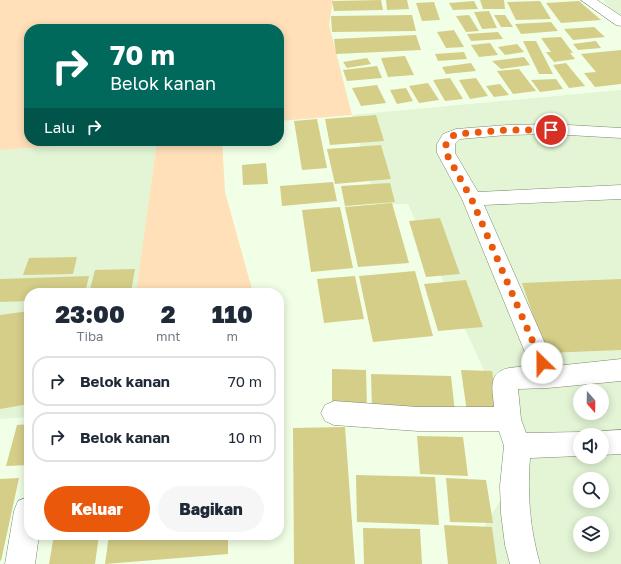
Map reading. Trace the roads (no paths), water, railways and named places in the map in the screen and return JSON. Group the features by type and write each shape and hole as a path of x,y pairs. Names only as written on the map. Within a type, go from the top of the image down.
{"street":[{"path":"588,0 621,22"},
{"path":"548,377 472,200 446,153 446,144 449,138 456,134 507,130 621,133"},
{"path":"472,200 621,192"},
{"path":"525,564 520,545 515,513 514,486 517,446 508,419 505,382 511,378 548,377 621,370"},
{"path":"334,413 418,419 508,419"},
{"path":"609,443 621,442"},
{"path":"517,446 573,444"},
{"path":"20,564 24,538"}]}
